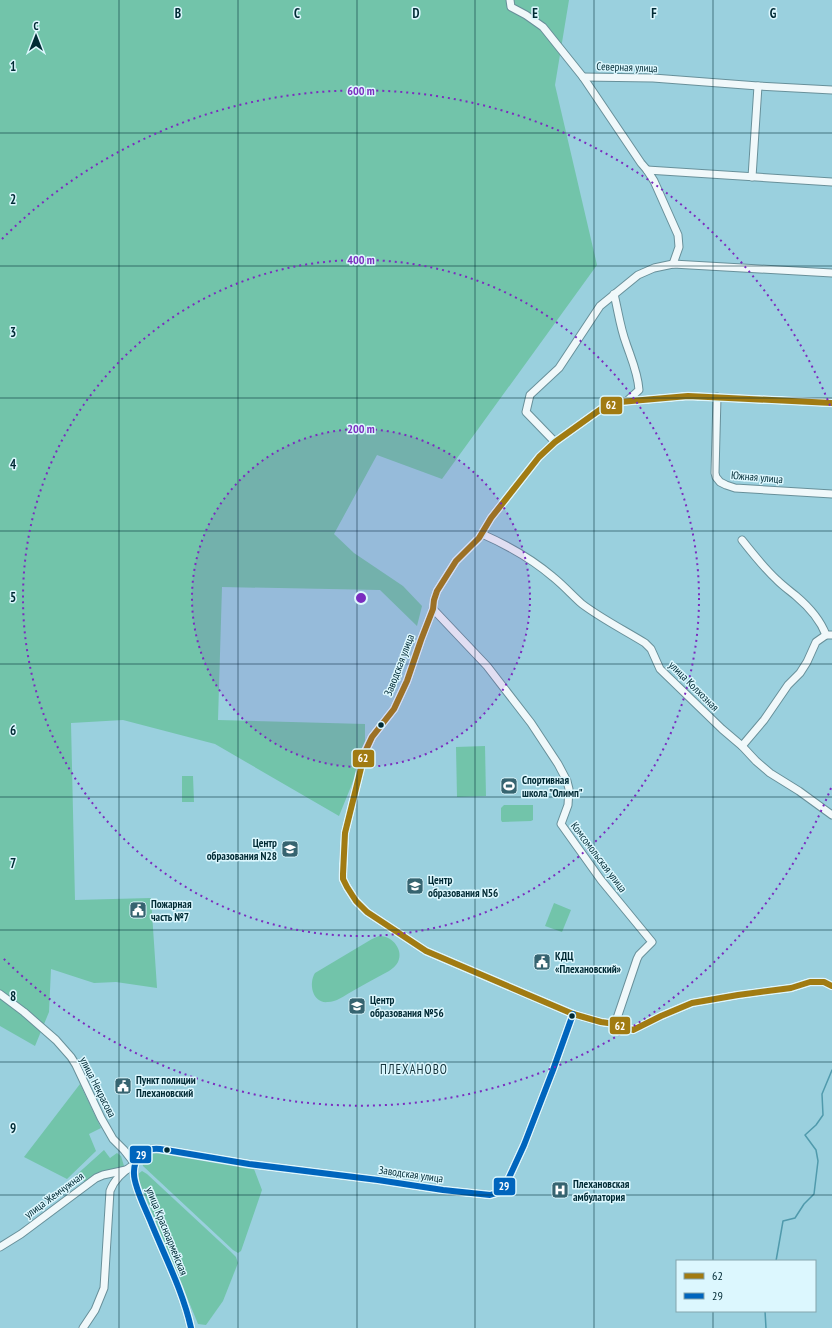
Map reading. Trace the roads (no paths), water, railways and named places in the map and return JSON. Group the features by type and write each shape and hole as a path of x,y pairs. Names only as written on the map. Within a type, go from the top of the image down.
{"street":[{"path":"510,0 511,7 543,27 583,77"},
{"name":"Северная улица","path":"583,77 653,78 832,90"},
{"name":"Северная улица","path":"583,77 654,181 678,235 679,247 673,264"},
{"path":"752,177 758,86"},
{"path":"647,170 832,182"},
{"path":"555,442 526,412 530,395 559,368 600,306 634,278 654,268 673,264 832,273"},
{"path":"614,294 625,341 639,379 639,390 634,395 623,401"},
{"path":"623,401 688,396 832,403"},
{"name":"Южная улица","path":"717,397 715,473 720,483 742,489 832,494"},
{"name":"Заводская улица","path":"623,401 601,409 555,442 533,464 491,518 476,542 460,556 450,569 437,591 433,609 420,640 407,681 394,709 372,737 363,756 344,833 344,882 351,894 367,912 426,951 573,1014 633,1030 661,1016 692,1004 738,995 791,988 810,982 824,982 832,986"},
{"name":"улица Колхозная","path":"482,534 527,558 552,577 587,608 645,643 651,649 660,669 756,761 770,773 799,791 832,815"},
{"path":"742,540 775,579 810,609 829,635 820,638 815,643 807,662 800,673 788,685 757,729 742,746"},
{"name":"Комсомольская улица","path":"433,609 487,666 548,748 562,772 568,786 569,800 562,824 601,880 652,942 637,959 615,1024"},
{"name":"улица Некрасова","path":"0,994 24,1012 56,1040 71,1057 113,1138 134,1164"},
{"name":"Заводская улица","path":"134,1164 142,1152 157,1149 249,1164 378,1180 443,1190 490,1195 497,1193 502,1190 507,1182 524,1145 573,1014"},
{"path":"83,1328 95,1310 104,1288 110,1191 112,1186 126,1170 134,1164"},
{"name":"улица Красноармейская","path":"134,1164 134,1177 140,1195 186,1309 191,1328"},
{"name":"улица Жемчужная","path":"0,1247 96,1178 126,1170"}],"waterway":[{"path":"776,1260 783,1221 795,1218 804,1204 814,1194 818,1161 816,1150 805,1135 816,1125 823,1115 822,1094 832,1070"},
{"path":"765,1312 766,1328"}],"place":[{"name":"Спортивная школа \"Олимп\"","path":"509,786"},
{"name":"Центр образования N28","path":"290,849"},
{"name":"Центр образования N56","path":"415,886"},
{"name":"Пожарная часть №7","path":"138,910"},
{"name":"КДЦ «Плехановский»","path":"542,962"},
{"name":"Центр образования №56","path":"357,1006"},
{"name":"Пункт полиции Плехановский","path":"123,1086"},
{"name":"Плехановская амбулатория","path":"560,1190"}],"district":[{"name":"ПЛЕХАНОВО","path":"414,1069"}]}
